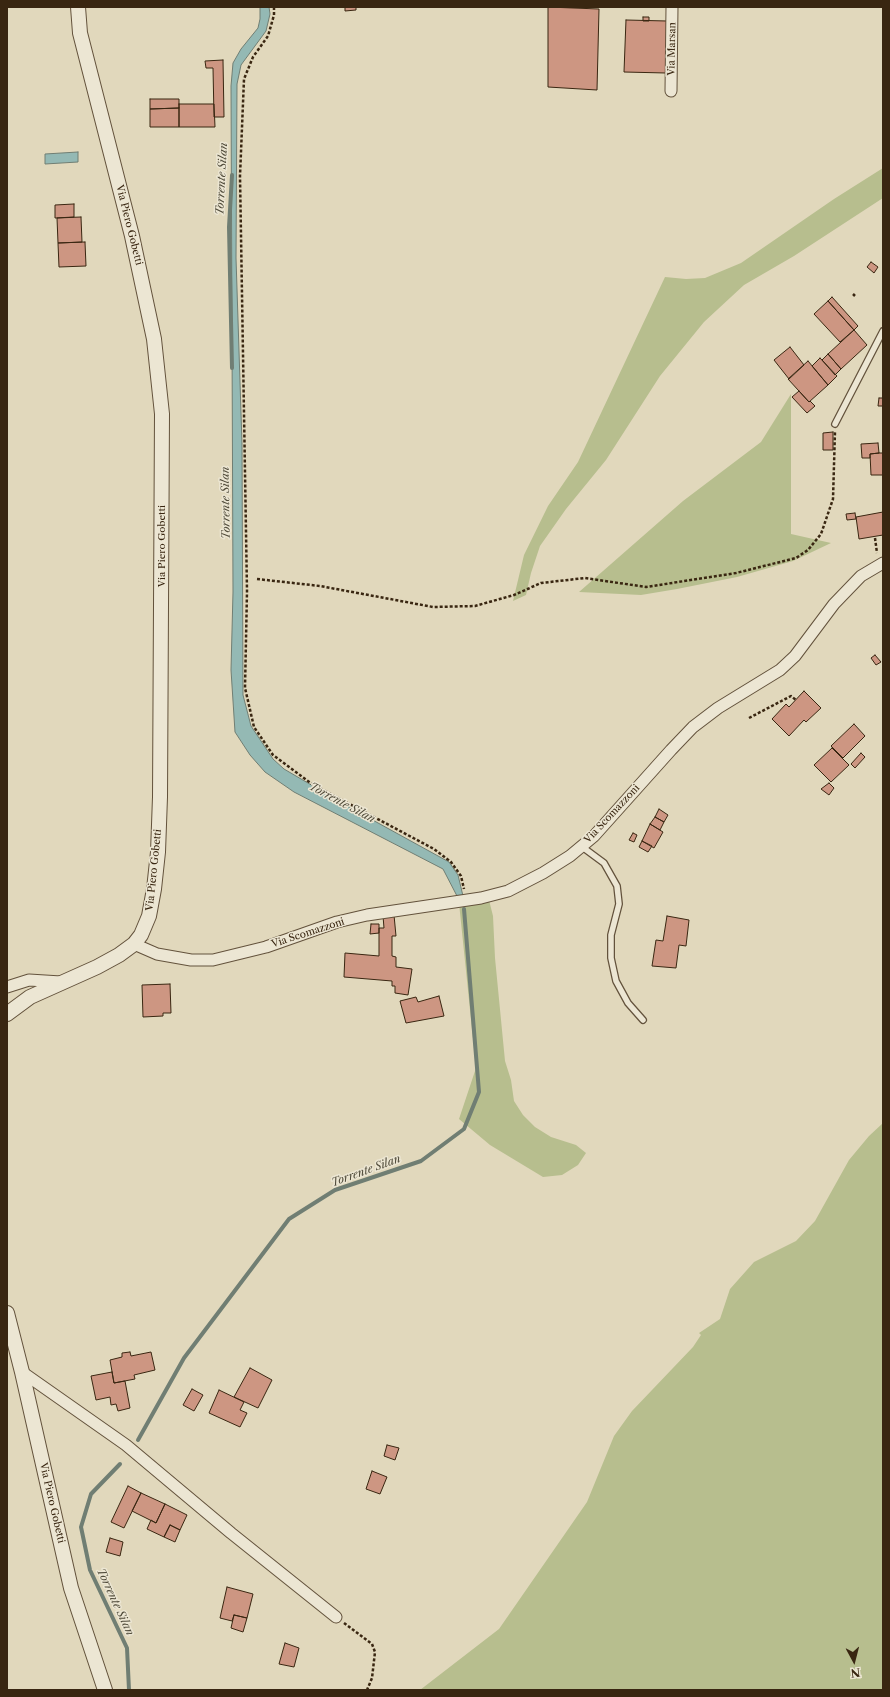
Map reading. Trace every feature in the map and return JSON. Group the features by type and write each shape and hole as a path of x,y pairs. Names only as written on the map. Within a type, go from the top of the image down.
{"street":[{"name":"Via Piero Gobetti","path":"7,1014 30,997 65,982 113,958 134,944 141,935 149,916 158,852 160,781 162,414 154,339 132,236 80,33 78,7"},
{"name":"Via Marsan","path":"671,91 672,7"},
{"name":"Via Scomazzoni","path":"134,944 157,954 191,960 213,960 266,947 337,922 400,910 466,901 508,890 543,873 570,856 594,836 693,727 718,708 780,670 795,656 834,604 880,559"},
{"path":"7,987 29,980 65,982"},
{"name":"Via Piero Gobetti","path":"7,1312 71,1588 105,1690"},
{"path":"22,1372 126,1445 231,1533 336,1617"}],"lane":[{"path":"835,424 883,331"},
{"path":"582,846 604,862 617,886 619,904 611,935 611,958 616,981 628,1003 643,1020"}],"path":[{"path":"274,7 274,15 268,36 253,57 244,79 240,176 247,591 245,688 254,727 273,755 312,784 434,849 451,862 462,876 466,901"},
{"path":"256,579 320,586 433,607 476,606 514,596 541,583 585,578 646,587 736,573 796,558 808,550 821,534 833,499 835,424"},
{"path":"875,538 880,559"},
{"path":"749,718 791,696 796,700"},
{"path":"336,1617 372,1644 375,1652 372,1678 367,1690"}],"green space":[{"path":"883,168 883,198 794,256 744,285 704,322 660,376 606,460 566,509 540,546 531,573 526,595 513,601 524,555 548,506 578,462 665,277 686,279 705,278 741,263 834,199"},
{"path":"791,394 791,534 831,543 793,561 737,577 677,589 641,595 579,592 683,501 761,442"},
{"path":"489,900 493,916 495,958 505,1061 511,1080 514,1101 523,1115 535,1127 551,1137 576,1145 586,1153 578,1165 562,1175 543,1177 490,1145 459,1119 476,1068 459,903"},
{"path":"883,1123 883,1690 420,1690 499,1629 587,1502 614,1436 632,1411 693,1347 701,1335 699,1333 720,1319 730,1289 754,1262 796,1241 815,1221 849,1160 869,1136"}],"water":[{"path":"260,7 269,7 270,14 266,31 241,65 237,84 236,258 242,444 243,695 251,726 273,759 284,769 449,862 458,875 463,896 457,896 443,869 294,792 265,772 250,755 235,732 231,670 233,592 231,86 233,63 241,49 258,28"},
{"path":"78,152 78,162 45,164 45,154"}],"building":[{"path":"345,7 356,7 356,10 345,11"},
{"path":"548,7 599,9 597,90 548,87"},
{"path":"643,17 649,17 649,21 643,21"},
{"path":"626,20 667,21 666,73 624,72"},
{"path":"223,60 224,117 214,117 213,68 206,68 205,61"},
{"path":"150,99 179,99 179,108 150,109"},
{"path":"179,104 214,104 215,127 179,127"},
{"path":"179,108 179,127 150,127 150,109"},
{"path":"74,204 74,217 55,218 55,205"},
{"path":"81,217 82,242 58,243 57,218"},
{"path":"85,242 86,266 59,267 58,243"},
{"path":"871,262 878,267 874,273 867,267"},
{"path":"832,297 858,326 854,330 828,301"},
{"path":"828,301 854,330 840,342 814,314"},
{"path":"854,330 867,345 841,369 828,354"},
{"path":"790,347 804,365 789,379 774,360"},
{"path":"828,354 841,369 835,375 822,360"},
{"path":"820,358 837,376 828,385 812,366"},
{"path":"808,361 828,385 809,402 788,379"},
{"path":"799,391 815,406 807,413 792,397"},
{"path":"879,398 883,398 883,406 878,406"},
{"path":"833,432 833,450 823,450 823,433"},
{"path":"878,443 879,453 870,454 870,458 862,458 861,444"},
{"path":"883,453 883,475 871,475 870,454"},
{"path":"883,512 883,535 859,539 856,517"},
{"path":"855,513 856,519 847,520 846,514"},
{"path":"875,655 881,662 876,665 871,658"},
{"path":"804,691 821,708 806,722 804,720 789,736 772,719 786,704 789,707"},
{"path":"854,724 865,736 843,758 831,746"},
{"path":"832,748 849,765 831,782 814,765"},
{"path":"861,753 865,757 855,768 851,764"},
{"path":"829,783 834,788 829,795 821,789"},
{"path":"659,809 668,815 664,822 655,817"},
{"path":"655,817 664,822 660,830 650,824"},
{"path":"650,824 663,832 654,848 642,841"},
{"path":"633,833 637,835 634,842 629,840"},
{"path":"642,841 652,846 648,852 639,847"},
{"path":"394,915 396,936 392,936 392,956 396,957 396,967 412,969 408,995 395,993 395,986 392,986 392,981 344,977 345,953 379,956 379,928 384,928 383,916"},
{"path":"667,916 689,920 686,946 679,945 676,968 652,966 656,940 663,941"},
{"path":"371,924 379,924 379,933 370,934"},
{"path":"170,984 171,1013 163,1013 163,1016 143,1017 142,985"},
{"path":"439,996 444,1016 406,1023 400,1001 416,997 418,1002"},
{"path":"130,1352 131,1356 151,1352 155,1370 134,1375 135,1379 114,1383 110,1360 122,1357 122,1353"},
{"path":"250,1368 272,1380 258,1408 234,1397"},
{"path":"112,1372 114,1383 125,1381 130,1408 118,1411 116,1404 111,1405 110,1397 96,1400 91,1376"},
{"path":"192,1389 203,1395 194,1411 183,1405"},
{"path":"219,1390 244,1402 240,1410 247,1413 240,1427 209,1413"},
{"path":"387,1445 399,1448 395,1460 384,1456"},
{"path":"372,1471 387,1477 380,1494 366,1489"},
{"path":"128,1486 141,1493 124,1528 111,1522"},
{"path":"141,1493 165,1504 156,1523 132,1511"},
{"path":"165,1504 187,1515 180,1530 170,1525 164,1537 147,1529 151,1520 156,1523"},
{"path":"170,1525 180,1530 175,1542 164,1537"},
{"path":"110,1538 123,1542 120,1556 106,1552"},
{"path":"227,1587 253,1594 247,1618 234,1615 232,1621 220,1618"},
{"path":"234,1615 247,1618 243,1632 231,1628"},
{"path":"285,1643 299,1648 294,1667 279,1664"}],"waterway":[{"name":"Torrente Silan","path":"232,175 229,227 232,368"},
{"name":"Torrente Silan","path":"138,1440 184,1358 289,1219 335,1190 421,1161 464,1129 479,1092 464,909"},
{"name":"Torrente Silan","path":"120,1464 91,1494 81,1527 90,1570 127,1648 129,1690"}]}
